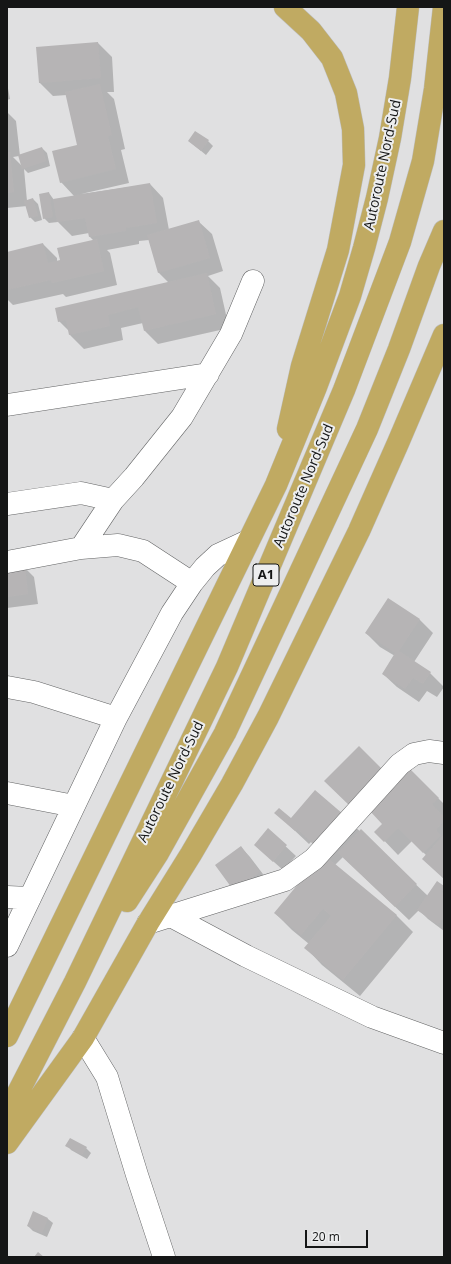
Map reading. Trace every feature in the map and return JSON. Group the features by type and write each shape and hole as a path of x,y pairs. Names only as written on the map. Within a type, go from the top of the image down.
{"highway":[{"path":"276,485 302,366 338,250 354,165 353,129 346,93 332,58 311,31 285,7"},
{"name":"Autoroute Nord-Sud","path":"7,1036 276,485 316,387 350,296 364,248 390,138 400,78 408,7"},
{"name":"Autoroute Nord-Sud","path":"7,1114 74,982 227,667 344,390 400,242 423,162 435,89 444,7"},
{"path":"74,982 158,853 225,733 366,429 399,349 429,266 444,231"},
{"path":"7,1143 83,1038 148,924 224,797 268,717 358,531 398,443 444,335"}],"street":[{"path":"80,548 113,500 134,477 182,417 231,334 253,282"},
{"path":"7,404 208,374"},
{"path":"7,504 81,493 113,500"},
{"path":"7,946 116,718 172,613 192,583 205,567 218,555 248,541"},
{"path":"7,562 80,548 118,545 143,551 192,583"},
{"path":"7,687 34,692 116,718"},
{"path":"148,924 285,880 314,859 400,764 414,754 429,752 444,753"},
{"path":"7,793 74,806"},
{"path":"7,897 30,898"},
{"path":"171,916 246,956 372,1017 444,1042"},
{"path":"83,1038 107,1076 137,1176 164,1257"}],"building":[{"path":"98,42 101,78 39,83 36,47"},
{"path":"100,84 112,135 108,136 116,169 60,183 52,151 77,145 65,92"},
{"path":"195,131 209,140 201,151 188,141"},
{"path":"42,147 46,161 22,169 18,155"},
{"path":"7,152 10,152 14,192 7,193"},
{"path":"150,183 157,223 126,228 126,231 89,237 85,218 57,222 53,199"},
{"path":"49,192 53,217 43,219 39,194"},
{"path":"33,198 38,216 29,218 24,201"},
{"path":"199,220 210,258 158,273 147,235"},
{"path":"97,239 104,271 52,283 51,280 7,290 7,252 43,243 48,263 60,260 57,248"},
{"path":"207,273 216,314 144,331 138,307 108,315 110,326 69,335 66,320 58,322 55,308"},
{"path":"25,566 28,594 7,597 7,569"},
{"path":"388,598 420,619 399,651 431,672 423,684 413,678 405,689 382,674 395,653 365,633"},
{"path":"359,746 387,774 352,808 324,781"},
{"path":"410,769 439,798 432,804 444,817 444,821 436,830 441,835 423,853 398,828 384,842 374,832 382,824 369,810"},
{"path":"315,790 350,820 322,852 297,829 295,831 274,813 279,808 291,818"},
{"path":"268,828 287,845 273,862 254,845"},
{"path":"361,829 417,884 395,907 338,853"},
{"path":"444,834 444,879 422,859"},
{"path":"241,846 260,872 234,891 215,865"},
{"path":"323,854 397,915 343,980 304,948 331,916 323,909 301,935 274,913"},
{"path":"437,881 444,886 442,892 444,893 444,917 438,925 417,910"},
{"path":"70,1138 87,1147 82,1155 65,1146"},
{"path":"33,1211 48,1218 42,1233 27,1226"},
{"path":"38,1252 44,1257 34,1257"}]}
